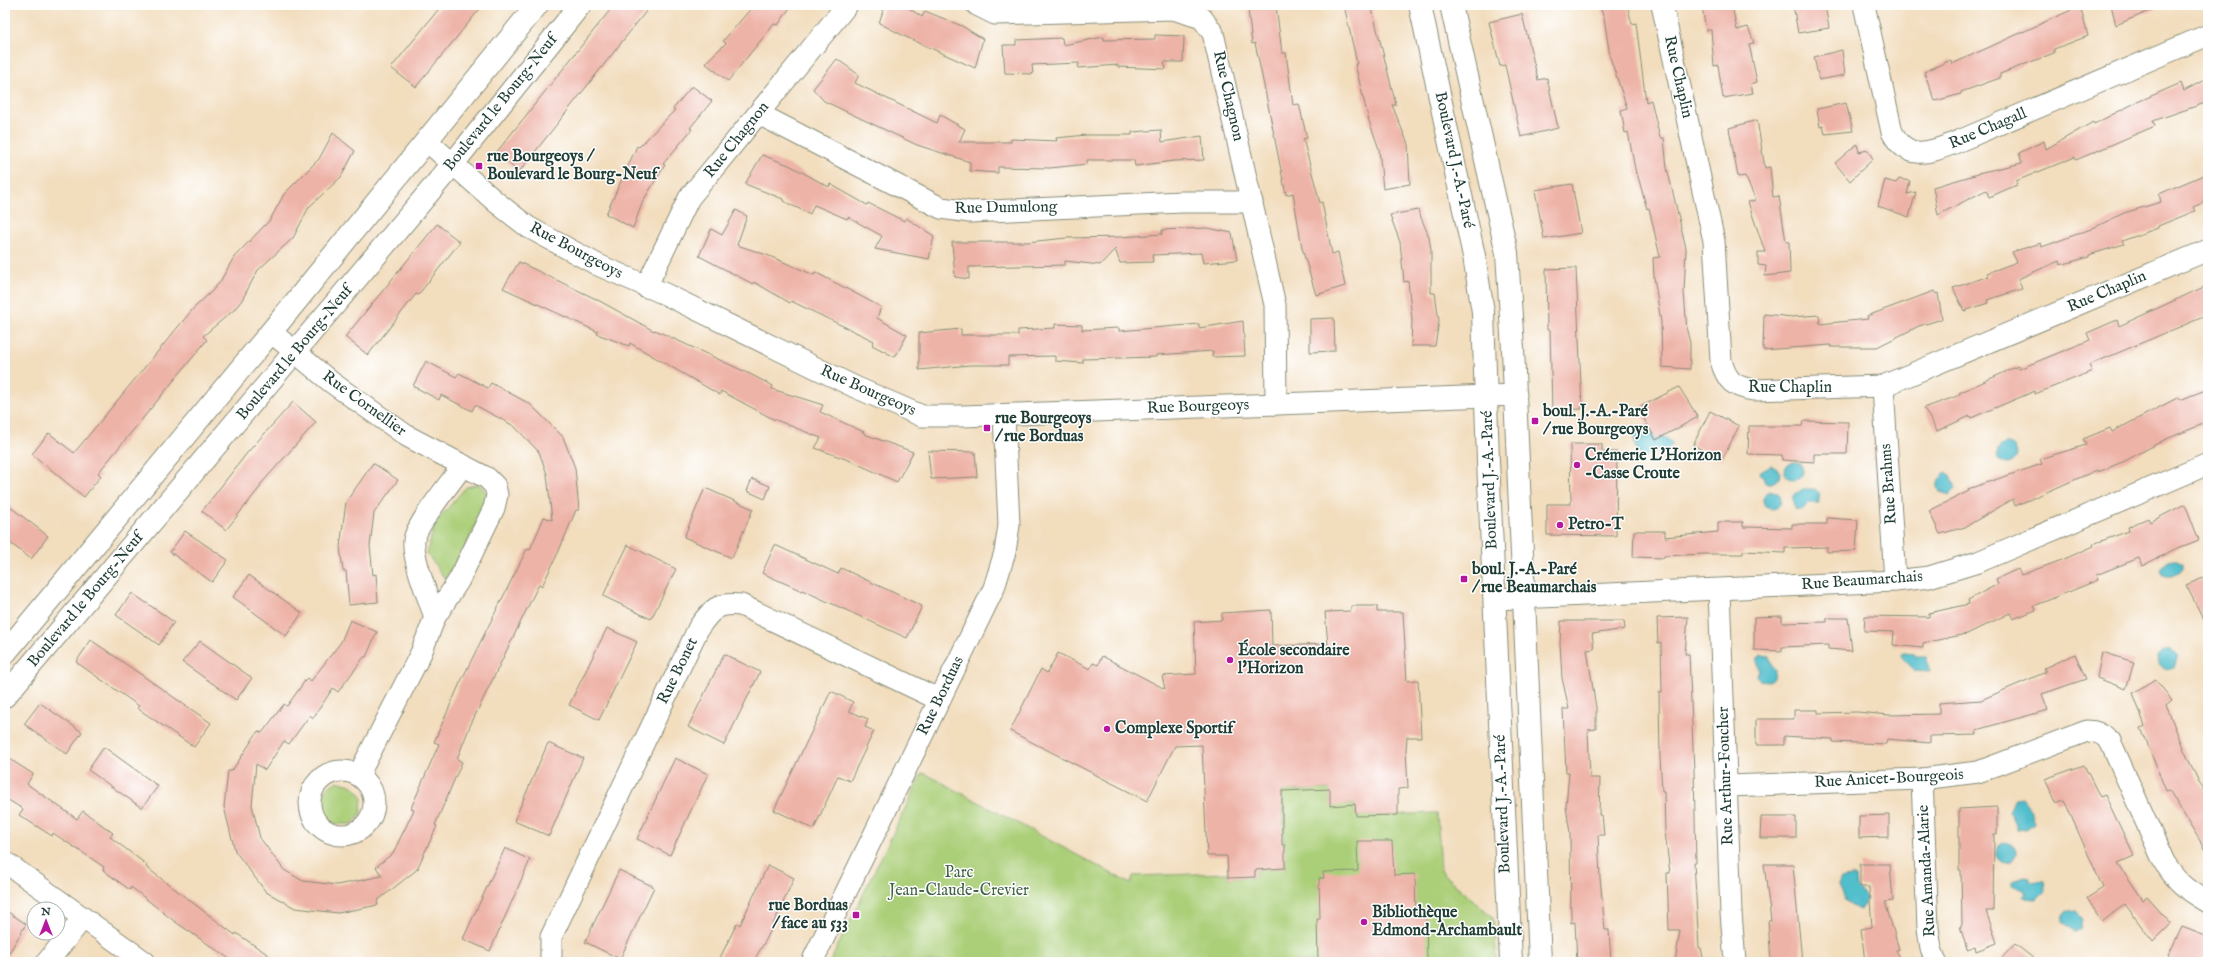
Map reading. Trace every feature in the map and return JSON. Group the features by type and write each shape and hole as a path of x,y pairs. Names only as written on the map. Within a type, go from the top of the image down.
{"street":[{"name":"Boulevard le Bourg-Neuf","path":"5,653 428,142 537,5"},
{"name":"Boulevard le Bourg-Neuf","path":"5,696 452,165 580,5"},
{"name":"Rue Chagnon","path":"646,287 689,198 847,5"},
{"name":"Rue Chagnon","path":"976,5 995,14 1173,9 1202,18 1213,33 1275,305 1276,404"},
{"name":"Boulevard J.-A.-Paré","path":"1420,5 1475,263 1483,312 1511,962"},
{"name":"Boulevard J.-A.-Paré","path":"1451,5 1507,253 1516,395 1540,962"},
{"name":"Rue Chaplin","path":"1662,5 1713,234 1721,361 1728,377 1739,388 1754,390 1883,386 2208,250"},
{"name":"Rue Chagall","path":"1864,5 1892,132 1900,144 1919,153 1930,152 1952,144 2208,35"},
{"name":"Rue Dumulong","path":"759,114 941,208 970,212 1182,202 1252,202"},
{"name":"Rue Bourgeoys","path":"428,142 452,165 528,227 598,265 665,294 855,387 922,416 1004,415 1516,395"},
{"name":"Rue Cornellier","path":"271,332 331,382 372,409 407,436 487,478 495,486 497,501 459,580 435,617 421,653 359,774"},
{"name":"Rue Brahms","path":"1883,386 1895,582"},
{"name":"Rue Borduas","path":"812,962 994,588 1006,546 1009,525 1004,415"},
{"path":"435,617 422,579 414,539 421,524 463,465"},
{"name":"Rue Beaumarchais","path":"1495,600 1895,582 1929,577 1978,562 2207,467"},
{"name":"Rue Arthur-Foucher","path":"1718,590 1728,786 1731,913 1735,962"},
{"name":"Rue Bonet","path":"552,962 550,958 551,937 699,627 708,614 716,607 730,604 741,605 940,700"},
{"name":"Rue Anicet-Bourgeois","path":"1728,786 1922,779 1978,772 2087,732 2099,733 2110,741 2164,862 2190,893 2208,902"},
{"name":"Rue Amanda-Alarie","path":"1922,779 1928,928 1931,949 1936,962"},
{"path":"5,862 145,962"},
{"path":"47,962 83,918"}],"green space":[{"path":"479,484 488,495 470,538 445,579 427,554 435,523 466,487"},
{"name":"Parc Jean-Claude-Crevier","path":"922,774 926,774 1131,884 1133,876 1228,873 1228,878 1255,877 1255,870 1285,868 1282,791 1330,789 1330,805 1356,804 1356,816 1437,813 1441,870 1444,875 1493,917 1497,962 830,962"},
{"path":"337,781 353,786 362,796 361,813 352,824 335,824 321,817 320,800 327,788"}],"water":[{"path":"1645,425 1649,427 1656,440 1664,436 1673,444 1663,454 1651,451 1645,458 1641,456 1637,450 1635,443 1635,432"},
{"path":"2007,444 2014,447 2017,454 2014,461 2007,464 2000,461 1997,454 2000,447"},
{"path":"1790,462 1798,462 1803,467 1801,478 1798,480 1790,480 1785,475 1785,467"},
{"path":"1771,465 1781,472 1780,478 1772,483 1765,483 1763,476 1760,475 1759,472"},
{"path":"1947,473 1951,475 1956,488 1950,495 1940,492 1938,487 1940,479"},
{"path":"1803,489 1815,489 1818,492 1819,503 1809,503 1802,510 1796,509 1793,499 1797,493"},
{"path":"1772,491 1776,492 1780,496 1780,504 1776,508 1772,509 1768,508 1764,504 1763,500 1764,496 1768,492"},
{"path":"2178,560 2184,563 2184,568 2182,570 2171,576 2162,575 2160,569 2163,564"},
{"path":"2165,650 2172,650 2178,655 2174,668 2166,670 2158,664 2157,656"},
{"path":"1904,652 1913,653 1914,656 1926,656 1931,672 1915,671 1901,656"},
{"path":"1761,655 1769,656 1772,667 1775,670 1774,678 1769,681 1759,680 1757,676 1759,671 1757,661"},
{"path":"2021,798 2032,812 2035,823 2026,829 2017,830 2017,825 2009,811 2015,799"},
{"path":"2006,843 2013,846 2016,853 2013,860 2006,863 1999,860 1996,853 1999,846"},
{"path":"1855,876 1856,888 1867,898 1860,910 1844,900 1838,885 1841,878"},
{"path":"2025,876 2030,877 2030,881 2044,882 2045,891 2037,899 2023,898 2026,894 2024,890 2012,885 2012,880"},
{"path":"2067,910 2076,912 2083,919 2081,929 2075,932 2062,922 2063,915"}],"building":[{"path":"442,5 483,5 416,87 391,68"},
{"path":"614,5 651,5 519,172 496,153"},
{"path":"754,5 792,5 778,25 774,24 728,81 705,63 726,43 723,41"},
{"path":"885,5 904,5 922,17 925,11 962,26 983,39 975,68 906,37 879,23"},
{"path":"1276,5 1282,53 1286,53 1293,105 1299,104 1307,138 1303,139 1320,203 1322,202 1332,254 1338,252 1345,286 1316,295 1302,248 1293,193 1286,195 1255,43 1252,44 1248,9"},
{"path":"1344,5 1371,5 1396,105 1392,105 1408,144 1410,184 1383,189 1379,149 1369,121 1355,64 1357,64"},
{"path":"1599,5 1627,5 1632,24 1636,23 1646,102 1651,100 1660,138 1664,138 1667,168 1686,248 1684,293 1687,331 1690,343 1690,369 1662,367 1661,322 1654,277 1653,258 1660,257 1649,208 1647,209 1637,173 1636,174 1628,132 1625,133 1621,110 1627,108 1610,57 1604,17"},
{"path":"1709,5 1732,5 1737,30 1748,27 1754,43 1749,44 1757,82 1751,84 1753,93 1723,98 1718,65 1714,66 1711,30 1706,30 1702,7"},
{"path":"1793,5 1825,5 1829,28 1798,33"},
{"path":"2111,5 2164,5 2116,25"},
{"path":"2080,6 2088,36 2054,49 2054,53 2000,74 2000,78 1961,92 1961,94 1935,101 1924,72 1951,60 1952,64"},
{"path":"1522,14 1538,80 1547,78 1558,128 1521,137 1505,65 1500,66 1489,22"},
{"path":"1155,35 1184,36 1183,62 1164,62 1166,69 1118,67 1118,65 1078,68 1079,63 1032,65 1033,74 1005,73 1003,45 1016,45 1016,40 1062,38 1063,45 1104,37 1104,40 1155,39"},
{"path":"1842,50 1845,75 1819,80 1814,57"},
{"path":"837,59 859,75 855,83 937,123 940,115 965,129 959,142 1011,142 1011,139 1057,141 1056,138 1086,135 1132,135 1132,132 1161,130 1162,142 1202,136 1204,160 1174,161 1135,166 1134,160 1087,160 1087,164 1050,168 998,167 998,173 970,171 970,162 917,145 824,101 813,89"},
{"path":"2208,78 2208,102 2153,121 2155,126 2076,160 2075,157 2016,181 2017,185 1989,197 1986,190 1938,215 1933,187 1978,173 2022,163 2019,153 2044,141 2046,149 2093,122 2094,124 2135,103 2181,83 2184,91"},
{"path":"692,86 712,101 690,128 692,129 663,164 665,165 643,201 633,228 606,214 637,146 639,147 675,110 673,109"},
{"path":"1846,103 1853,131 1825,134 1823,126 1820,127 1817,109"},
{"path":"1757,120 1765,168 1770,167 1773,197 1779,196 1786,242 1789,242 1790,273 1765,276 1766,266 1758,265 1758,252 1765,252 1748,202 1756,200 1745,176 1738,177 1729,128"},
{"path":"333,133 355,151 341,177 309,207 293,238 258,270 242,300 234,310 203,336 207,340 98,473 101,476 84,497 32,454 49,433 74,453 192,310 220,282 234,257 270,220 284,194 319,159"},
{"path":"1857,144 1859,152 1868,150 1873,159 1850,181 1835,163"},
{"path":"762,155 789,165 829,187 830,184 867,205 868,203 904,221 906,218 934,236 929,259 875,249 882,236 848,217 847,219 814,205 810,214 783,201 783,199 745,184"},
{"path":"2208,173 2208,201 2193,207 2195,211 2158,226 2158,228 2122,241 2124,244 2089,255 2089,257 2060,265 2059,261 2018,279 2022,289 1987,300 1988,303 1964,311 1953,288 1989,276 1987,273 2017,262 2012,252 2041,243 2042,247 2091,229 2124,213 2161,202 2159,194"},
{"path":"1899,179 1910,181 1907,194 1916,192 1909,217 1878,206 1885,180 1896,183"},
{"path":"1572,184 1581,233 1544,239 1535,190"},
{"path":"736,210 747,216 737,245 767,255 814,275 815,272 881,307 877,318 907,335 895,357 872,345 874,341 791,301 790,303 754,282 753,284 699,256 711,229 722,235"},
{"path":"1418,210 1429,237 1431,250 1431,293 1435,293 1439,321 1435,346 1411,346 1412,319 1408,281 1404,282 1400,242 1390,215"},
{"path":"437,224 460,242 418,295 416,294 368,355 345,337"},
{"path":"1207,228 1232,233 1237,260 1203,263 1201,253 1152,255 1153,262 1120,263 1115,249 1100,265 1065,261 1065,265 969,267 969,279 955,277 952,242 1027,242 1067,238 1122,237 1162,234 1162,230"},
{"path":"519,262 596,299 654,331 655,330 750,374 773,386 772,389 823,405 820,412 864,432 864,434 913,452 897,482 851,461 815,448 821,438 771,418 721,391 720,395 630,343 629,346 597,334 598,332 503,288"},
{"path":"1576,268 1582,409 1552,410 1550,330 1547,330 1546,269"},
{"path":"2208,285 2208,315 2089,365 2092,371 2035,394 2035,391 1971,418 1970,416 1937,431 1924,408 1960,395 1959,393 2018,366 2019,369 2090,340 2087,333 2117,320 2119,326"},
{"path":"1934,291 1936,294 1938,293 1942,319 1919,326 1877,347 1831,347 1831,345 1763,350 1764,314 1792,317 1819,315 1820,324 1868,319 1867,316"},
{"path":"1334,318 1335,351 1310,352 1310,319"},
{"path":"1243,321 1245,356 1212,357 1213,351 1156,355 1156,357 1083,359 1083,363 1055,361 1055,356 1008,357 1008,365 970,365 919,370 919,333 961,329 961,335 1018,335 1018,330 1055,328 1055,324 1082,325 1082,330 1119,328 1119,331 1199,324 1199,328"},
{"path":"426,361 456,377 459,373 488,388 491,383 530,404 563,437 575,468 579,510 576,510 542,586 539,584 470,726 457,759 462,762 435,825 437,826 417,869 419,868 377,901 378,905 338,913 295,908 266,892 235,851 224,807 228,771 232,771 258,731 262,733 284,704 287,706 307,678 311,681 341,642 350,620 377,632 366,657 364,657 338,692 333,688 313,718 310,715 289,744 284,741 265,770 256,764 252,805 260,838 284,870 303,881 337,885 382,876 376,867 393,853 414,810 411,808 439,744 434,742 460,683 527,549 530,550 544,517 552,520 547,474 539,452 514,426 475,405 472,411 441,395 439,400 413,386"},
{"path":"1679,387 1698,417 1656,440 1638,408"},
{"path":"2208,389 2208,422 2164,440 2125,461 2098,472 2097,470 2015,506 2013,499 1965,527 1940,534 1929,511 1969,491 1968,489 2042,464 2040,459 2086,445 2083,439 2110,428 2112,432 2179,397 2180,400"},
{"path":"293,402 316,422 260,485 261,486 226,530 202,511 247,453"},
{"path":"1710,411 1739,426 1722,460 1693,445"},
{"path":"1803,421 1848,422 1847,454 1814,454 1814,462 1782,460 1782,455 1748,454 1749,426 1802,426"},
{"path":"1570,444 1602,444 1602,452 1617,452 1616,536 1547,535 1547,504 1571,504"},
{"path":"928,451 975,452 977,477 931,479"},
{"path":"373,463 398,480 374,513 370,546 373,575 376,574 378,602 349,605 346,571 343,571 340,547 346,502"},
{"path":"752,479 770,486 765,499 747,491"},
{"path":"705,488 753,509 732,558 684,537"},
{"path":"5,503 48,536 31,559 5,539"},
{"path":"2185,504 2199,540 2173,550 2142,566 2139,558 2096,575 2098,580 2034,606 2036,610 2013,619 2010,613 1967,634 1923,643 1923,648 1893,645 1894,632 1864,631 1865,616 1929,617 1929,613 1969,604 1968,600 1998,584 1996,579 2018,569 2021,575 2062,560 2094,546 2093,544 2129,531 2128,527 2148,518 2150,522"},
{"path":"1827,518 1858,520 1856,551 1827,552 1827,547 1785,548 1785,553 1743,551 1743,554 1664,556 1664,558 1633,557 1634,531 1665,531 1665,537 1718,532 1718,522 1743,522 1743,527 1792,528 1792,524 1827,524"},
{"path":"185,531 228,560 212,582 170,552"},
{"path":"628,545 676,569 651,619 603,596"},
{"path":"775,545 838,574 841,568 922,606 907,638 762,573"},
{"path":"249,575 302,613 286,636 233,597"},
{"path":"2208,576 2208,628 2186,585"},
{"path":"132,593 174,622 159,645 116,615"},
{"path":"1351,606 1377,606 1377,612 1403,612 1407,681 1418,680 1421,737 1407,737 1406,750 1408,788 1398,789 1398,815 1356,816 1355,804 1330,806 1330,789 1282,791 1282,845 1285,845 1285,868 1255,870 1255,877 1228,878 1227,856 1207,856 1202,745 1175,746 1147,801 1010,731 1041,669 1047,673 1058,653 1090,669 1093,663 1098,665 1102,656 1165,689 1162,676 1196,674 1194,622 1222,620 1222,613 1271,610 1272,646 1328,644 1325,612 1351,611"},
{"path":"1782,616 1782,623 1827,622 1827,618 1848,618 1852,651 1828,649 1828,645 1782,647 1782,651 1754,650 1754,617"},
{"path":"1688,617 1685,654 1689,654 1694,771 1696,862 1694,862 1699,948 1701,948 1704,962 1675,962 1680,930 1669,930 1667,873 1670,873 1665,832 1664,791 1662,791 1660,758 1659,692 1662,692 1661,643 1658,643 1657,618"},
{"path":"1561,621 1624,621 1625,629 1592,634 1594,649 1587,650 1596,708 1596,729 1588,730 1590,778 1600,778 1599,815 1602,815 1604,835 1598,835 1600,878 1605,930 1609,930 1611,962 1577,962 1575,922 1571,923 1570,833 1566,807 1569,772 1566,772 1563,709 1569,709 1562,678 1560,643"},
{"path":"607,628 637,642 599,720 569,705"},
{"path":"91,640 211,723 194,747 137,708 139,706 76,662"},
{"path":"200,641 252,678 236,700 182,662"},
{"path":"2102,652 2134,662 2126,689 2097,678"},
{"path":"724,654 760,672 724,745 688,727"},
{"path":"2075,654 2086,679 2042,694 2048,710 1976,730 1977,735 1930,736 1930,743 1887,739 1886,744 1833,742 1833,739 1784,736 1784,745 1756,745 1756,719 1794,719 1794,710 1818,710 1818,713 1857,712 1889,715 1939,714 1939,703 1981,700 2046,672 2044,668"},
{"path":"2155,679 2172,700 2166,705 2199,782 2208,794 2208,854 2169,790 2166,791 2141,728 2145,726 2133,693"},
{"path":"831,691 853,702 849,711 868,719 865,727 874,731 850,781 838,776 814,829 774,810"},
{"path":"40,703 82,732 67,754 24,724"},
{"path":"548,743 583,758 549,836 514,821"},
{"path":"104,747 158,786 142,808 88,770"},
{"path":"5,756 33,774 27,784 77,819 83,811 113,833 110,837 147,865 146,867 235,935 236,933 279,962 234,962 174,921 131,887 130,890 103,870 104,867 53,833 52,836 19,815 23,809 5,798"},
{"path":"675,758 708,774 670,855 637,839"},
{"path":"2084,765 2100,797 2105,795 2134,856 2118,863 2143,900 2147,897 2171,924 2153,942 2125,904 2102,922 2087,898 2103,888 2064,800 2056,803 2045,779"},
{"path":"1997,807 1997,834 1994,834 1993,911 1986,911 1997,943 1976,951 1975,947 1967,950 1960,926 1962,925 1961,870 1959,870 1959,809"},
{"path":"1889,815 1889,837 1859,838 1859,816"},
{"path":"1761,817 1796,817 1796,838 1760,838"},
{"path":"1357,841 1392,841 1394,875 1415,874 1416,916 1426,915 1427,962 1318,962 1317,919 1320,919 1319,878 1324,878 1323,872 1358,871"},
{"path":"505,848 530,860 490,951 463,939"},
{"path":"1764,864 1793,864 1802,962 1771,962 1768,921 1771,921"},
{"path":"1860,864 1890,864 1893,901 1885,902 1899,949 1896,950 1902,962 1865,962 1861,929 1872,927 1869,887 1860,887"},
{"path":"768,865 794,878 767,938 753,962 718,962 737,923 740,925"},
{"path":"619,870 654,887 620,959 585,942"},
{"path":"5,910 26,924 5,960"},
{"path":"2182,927 2208,937 2208,962 2183,962 2168,956"},
{"path":"2015,944 2038,962 1998,962"}],"place":[{"name":"rue Bourgeoys / Boulevard le Bourg-Neuf","path":"479,166"},
{"name":"boul. J.-A.-Paré / rue Bourgeoys","path":"1535,421"},
{"name":"rue Bourgeoys / rue Borduas","path":"987,428"},
{"name":"Crémerie L'Horizon -Casse Croute","path":"1577,465"},
{"name":"Petro-T","path":"1560,525"},
{"name":"boul. J.-A.-Paré / rue Beaumarchais","path":"1464,579"},
{"name":"École secondaire l'Horizon","path":"1230,660"},
{"name":"Complexe Sportif","path":"1107,729"},
{"name":"rue Borduas / face au 533","path":"856,915"},
{"name":"Bibliothèque Edmond-Archambault","path":"1364,922"}]}
